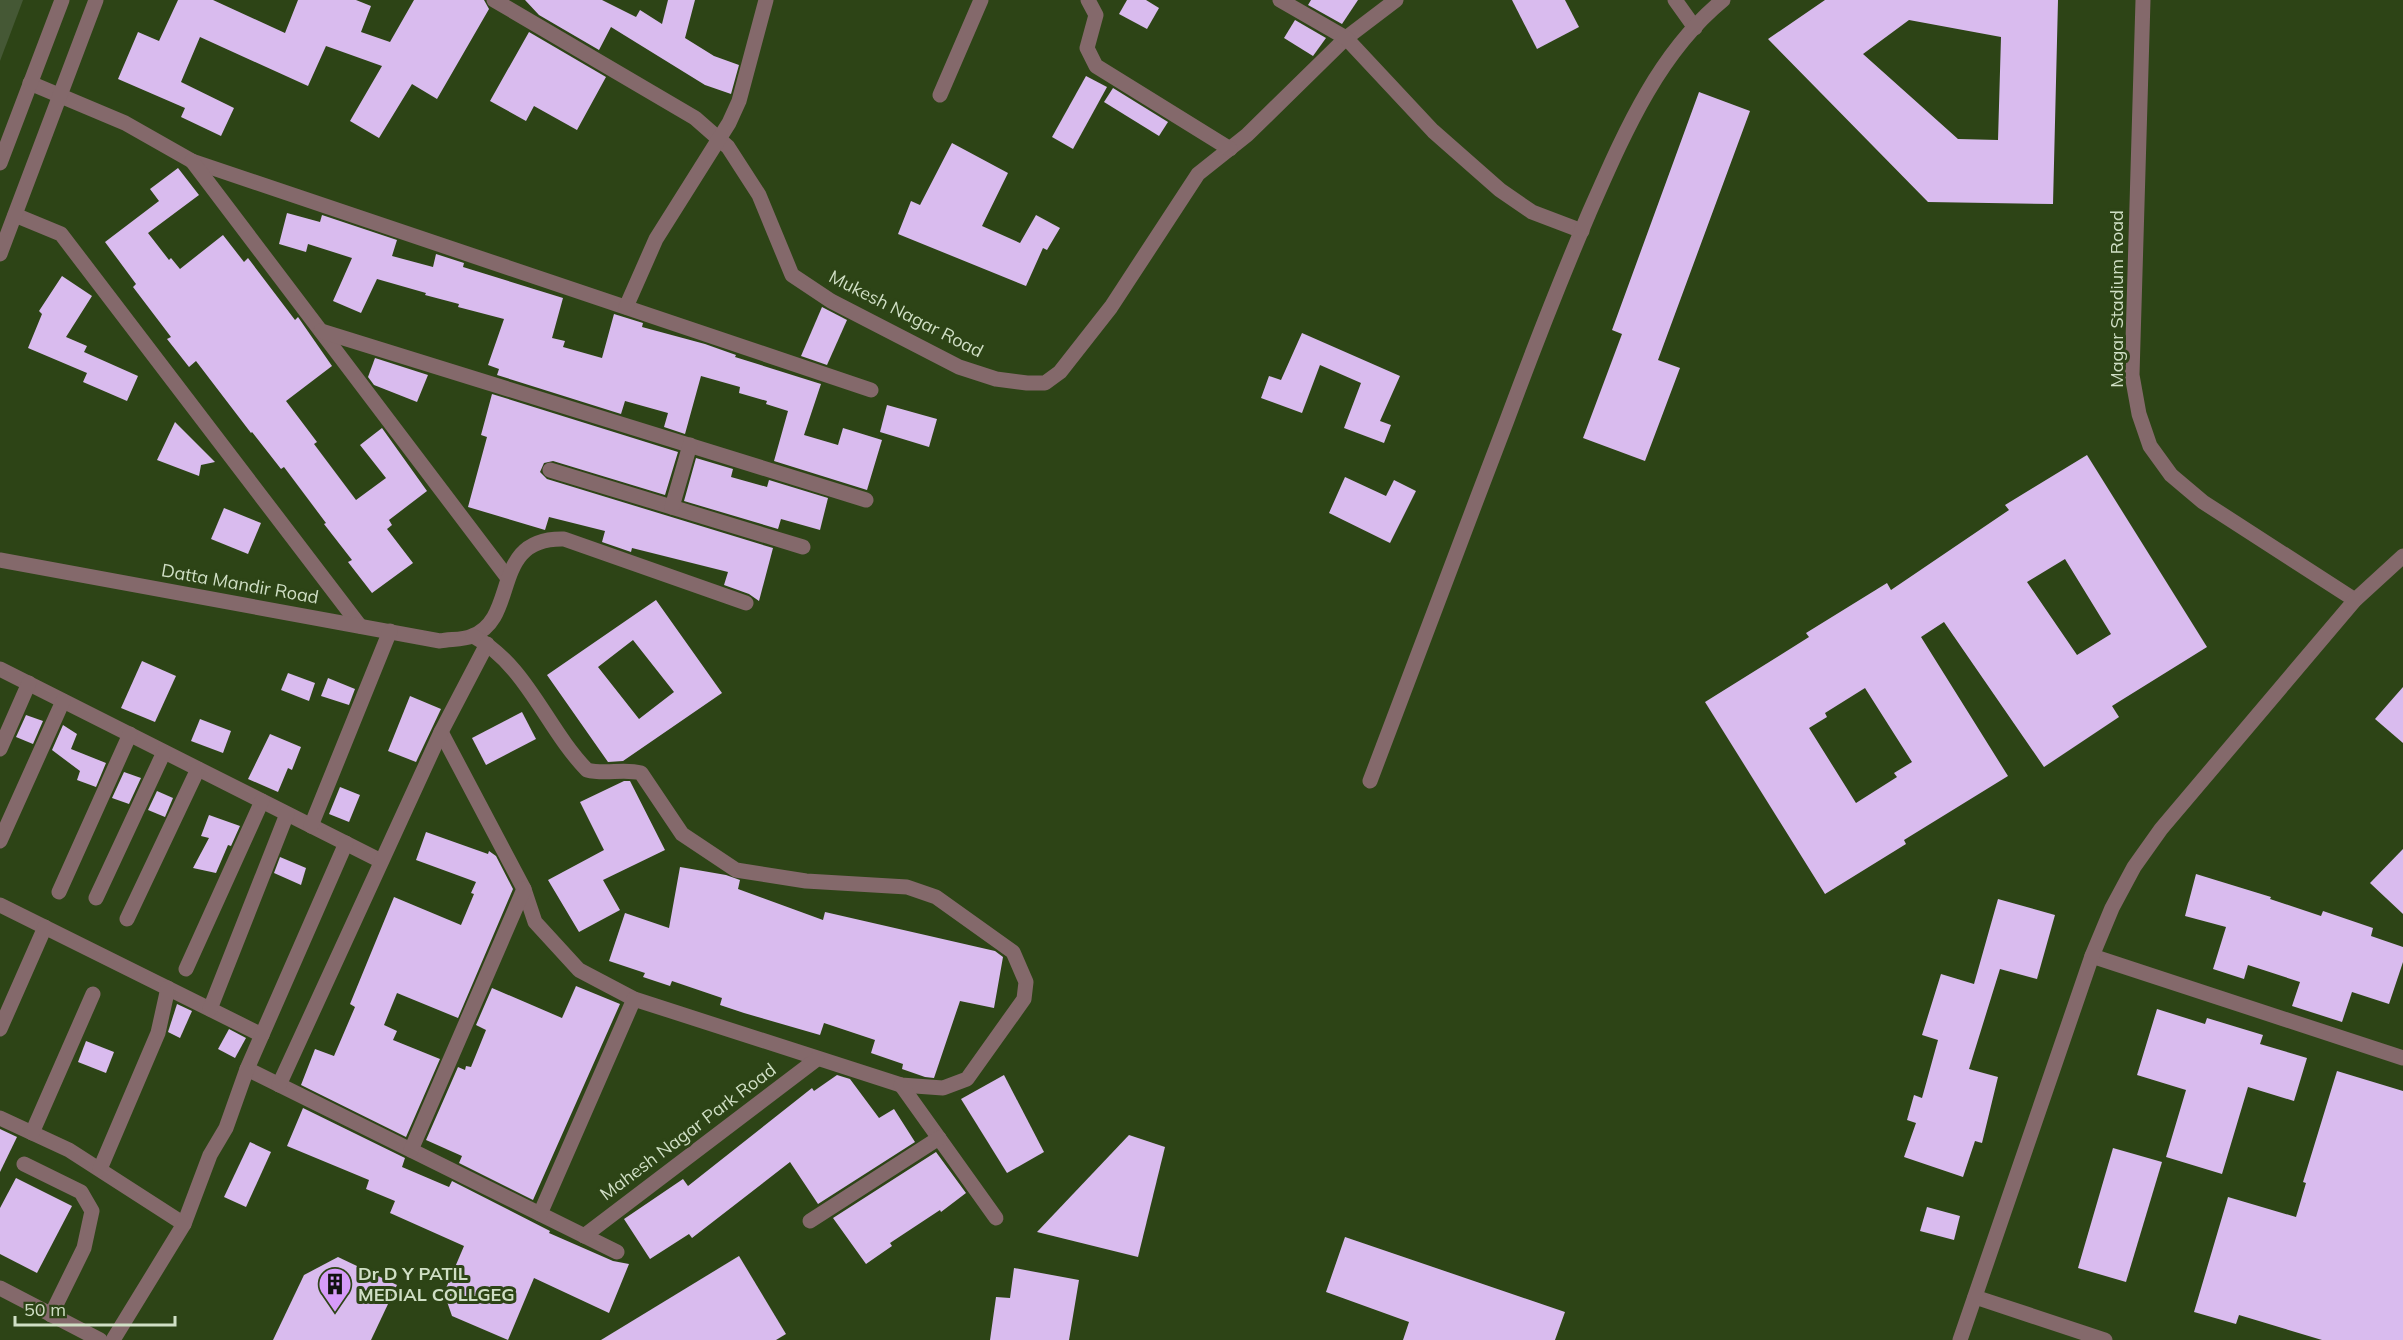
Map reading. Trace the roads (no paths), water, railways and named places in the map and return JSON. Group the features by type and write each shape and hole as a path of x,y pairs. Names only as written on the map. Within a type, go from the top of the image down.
{"street":[{"path":"0,163 62,0"},
{"path":"0,254 96,0"},
{"name":"Mukesh Nagar Road","path":"494,0 695,118 728,147 759,195 792,275 831,301 959,367 996,379 1027,383 1045,383 1060,372 1111,307 1198,174 1230,149 1346,38 1396,0"},
{"path":"626,308 656,239 718,140 739,100 766,0"},
{"path":"940,95 981,0"},
{"path":"1088,0 1096,15 1087,48 1096,66 1230,149"},
{"path":"1280,0 1346,38 1401,99 1471,167 1532,212 1582,231"},
{"path":"1676,0 1695,28"},
{"path":"1370,781 1537,340 1613,158 1649,87 1670,57 1705,15 1723,0"},
{"name":"Magar Stadium Road","path":"2143,0 2132,375 2139,414 2150,446 2172,475 2203,502 2355,600"},
{"path":"30,83 125,123 192,161 871,390"},
{"path":"192,161 507,577"},
{"path":"15,215 61,234 360,626"},
{"path":"321,331 866,500"},
{"path":"672,507 690,445"},
{"path":"550,470 803,547"},
{"path":"279,1085 441,732 487,644 472,636 483,629 500,610 507,577 526,549 546,539 564,539 746,603"},
{"path":"1960,1340 2092,956 2112,908 2134,867 2161,829 2355,600 2403,556"},
{"name":"Datta Mandir Road","path":"0,560 440,641 472,636"},
{"path":"311,826 390,631"},
{"name":"Mahesh Nagar Park Road","path":"441,732 524,890 535,922 579,970 634,999 901,1085 943,1088 967,1079 1024,999 1026,982 1013,952 936,897 906,887 806,881 736,870 682,834 641,773 620,771 604,775 587,770 524,681 487,644"},
{"path":"0,669 381,861"},
{"path":"0,749 29,683"},
{"path":"0,842 63,701"},
{"path":"59,892 130,734"},
{"path":"96,898 164,752"},
{"path":"127,919 198,769"},
{"path":"186,969 262,801"},
{"path":"210,1009 287,814"},
{"path":"113,1340 184,1224 210,1155 226,1128 247,1069 346,843"},
{"path":"411,1150 524,890"},
{"path":"0,904 262,1035"},
{"path":"0,1029 45,927"},
{"path":"2092,956 2403,1058"},
{"path":"100,1169 158,1033 168,988"},
{"path":"32,1133 93,994"},
{"path":"540,1214 634,999"},
{"name":"Mahesh Nagar Park Road","path":"584,1236 817,1059"},
{"path":"247,1069 617,1252"},
{"path":"901,1085 996,1218"},
{"path":"0,1118 69,1150 184,1224"},
{"path":"810,1221 939,1138"},
{"path":"24,1164 81,1192 92,1211 84,1248 51,1315"},
{"path":"0,1288 100,1340"},
{"path":"1975,1297 2105,1340"}],"place":[{"name":"Dr D Y PATIL MEDIAL COLLGEG","path":"335,1313"}]}
